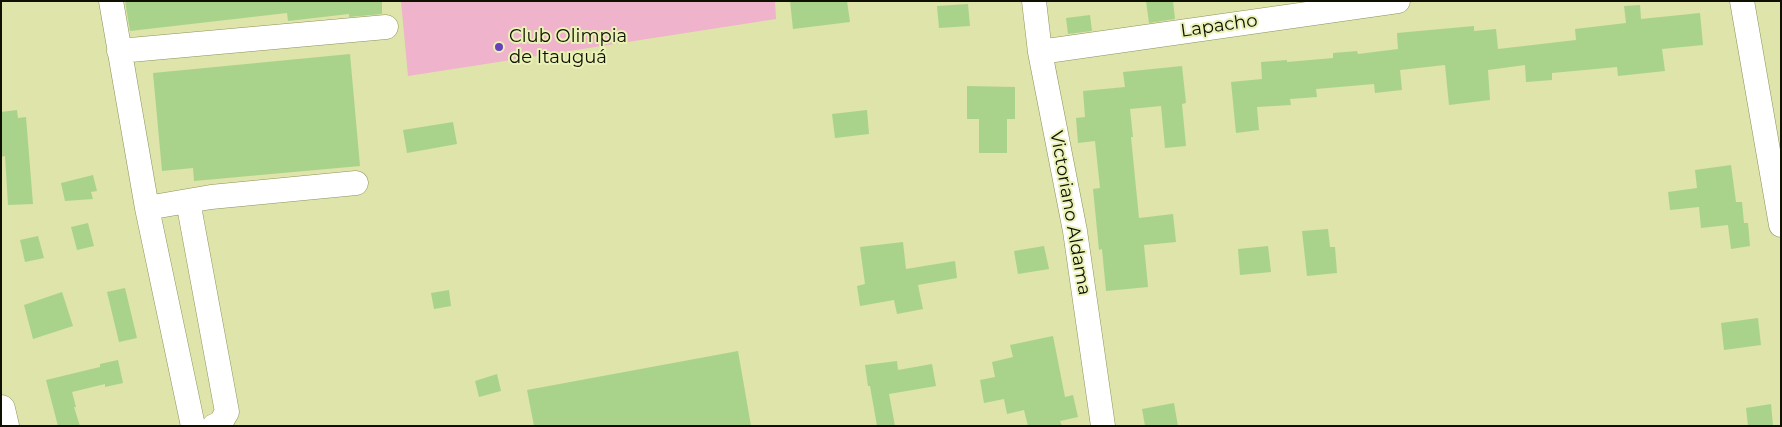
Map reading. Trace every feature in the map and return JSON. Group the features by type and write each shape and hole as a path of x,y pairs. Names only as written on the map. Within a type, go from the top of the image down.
{"street":[{"path":"111,1 147,208 193,426"},
{"name":"Victoriano Aldama","path":"1034,1 1040,52 1075,231 1104,426"},
{"name":"Lapacho","path":"1040,52 1398,1"},
{"path":"1742,1 1781,225"},
{"path":"119,51 386,27"},
{"path":"147,208 211,197 356,183"},
{"path":"188,202 227,412 220,424 214,426"},
{"path":"1,409 5,426"}],"shaded area":[{"name":"Club Olimpia de Itauguá","path":"401,1 775,1 776,19 408,76"}],"building":[{"path":"125,1 382,1 382,14 349,17 349,14 288,21 287,13 130,31"},
{"path":"790,1 847,1 850,22 793,29"},
{"path":"1146,1 1173,1 1175,19 1149,23"},
{"path":"968,4 970,26 939,28 937,6"},
{"path":"1640,5 1641,19 1700,13 1703,45 1662,49 1665,71 1618,76 1617,67 1552,73 1552,80 1526,82 1525,65 1488,70 1490,100 1449,105 1445,65 1400,70 1402,90 1375,93 1374,84 1316,89 1317,97 1290,99 1291,105 1257,107 1259,130 1236,133 1231,82 1262,79 1261,62 1333,58 1333,53 1357,51 1358,54 1398,49 1397,33 1474,26 1474,31 1496,29 1498,49 1576,40 1575,29 1626,23 1624,6"},
{"path":"1090,15 1092,31 1068,34 1066,18"},
{"path":"350,54 360,166 194,181 193,168 162,171 153,73"},
{"path":"1182,66 1186,103 1182,104 1186,146 1165,148 1161,106 1130,109 1139,218 1173,214 1176,242 1144,245 1148,287 1106,291 1102,249 1099,250 1093,189 1100,188 1095,141 1078,143 1076,118 1085,117 1083,91 1125,87 1123,72"},
{"path":"967,86 1015,87 1015,119 1007,119 1007,153 979,153 979,119 967,119"},
{"path":"17,110 18,118 26,117 33,204 8,205 5,156 1,157 1,112"},
{"path":"867,110 869,134 835,138 832,114"},
{"path":"453,122 457,144 407,153 403,130"},
{"path":"1731,165 1736,202 1742,202 1744,223 1748,223 1750,246 1731,249 1728,225 1701,228 1699,207 1670,210 1668,192 1697,188 1695,170"},
{"path":"93,175 97,191 91,192 93,199 65,201 61,183"},
{"path":"88,223 94,246 77,250 71,227"},
{"path":"1328,229 1330,247 1335,247 1337,273 1307,276 1302,231"},
{"path":"38,236 44,258 25,262 20,240"},
{"path":"903,242 906,269 955,261 957,278 918,285 923,309 897,314 894,300 860,306 857,286 865,284 860,247"},
{"path":"1044,246 1049,269 1018,274 1014,251"},
{"path":"1268,246 1271,272 1240,275 1238,249"},
{"path":"125,288 137,338 119,342 107,292"},
{"path":"449,290 451,306 434,309 431,293"},
{"path":"62,292 73,326 33,339 24,305"},
{"path":"1758,318 1761,345 1724,350 1721,323"},
{"path":"1053,336 1065,397 1073,395 1078,417 1060,421 1062,426 1028,426 1024,410 1007,414 1004,399 984,403 980,380 995,377 992,362 1013,357 1010,345"},
{"path":"738,351 751,426 534,426 527,390"},
{"path":"118,360 123,383 105,387 105,384 72,392 80,426 58,426 46,380 100,367 100,364"},
{"path":"897,361 898,370 932,364 936,386 889,394 895,426 877,426 865,365"},
{"path":"497,374 501,391 479,397 475,381"},
{"path":"1174,403 1178,426 1145,426 1142,409"},
{"path":"1771,404 1773,426 1748,426 1746,408"}],"place":[{"name":"Club Olimpia de Itauguá","path":"499,47"}]}
